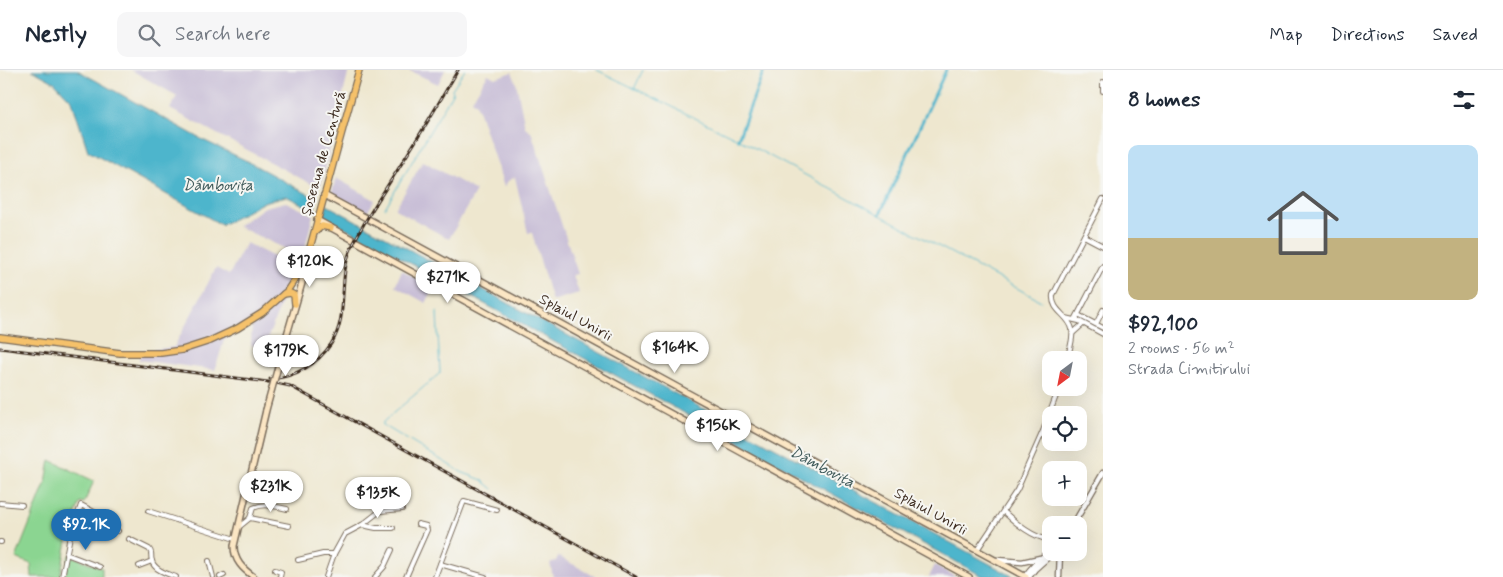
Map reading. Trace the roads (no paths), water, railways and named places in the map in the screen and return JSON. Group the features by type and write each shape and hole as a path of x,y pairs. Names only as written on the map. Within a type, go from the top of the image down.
{"main road":[{"name":"Șoseaua de Centură","path":"0,337 120,353 170,352 193,347 228,334 262,313 284,294 296,280 307,259 359,70"},
{"name":"Splaiul Unirii","path":"323,198 1026,577"},
{"path":"317,220 969,577"},
{"path":"313,233 320,226 331,228"},
{"path":"254,577 236,559 234,550 235,539 266,410 295,301 302,283 303,269"},
{"path":"295,301 296,280"},
{"path":"284,294 290,293 295,301"}],"street":[{"path":"1103,82 1103,91"},
{"path":"1069,351 1072,327 1054,305 1053,295 1103,199"},
{"path":"1084,236 1103,246"},
{"path":"1072,335 1079,322 1078,315 1103,266"},
{"path":"1096,324 1103,310"},
{"path":"1078,315 1103,328"},
{"path":"1064,317 1103,334"},
{"path":"1072,327 1079,322"},
{"path":"977,550 1017,490 1056,396"},
{"path":"1079,516 1103,473"},
{"path":"435,577 464,501 497,510"},
{"path":"0,503 22,505"},
{"path":"238,527 246,523 250,518 253,508 263,504 287,508"},
{"path":"62,577 70,536 81,505 94,512 118,532"},
{"path":"326,577 334,554 345,534 362,525 380,511 402,509"},
{"path":"148,511 235,539"},
{"path":"1004,512 1029,532 1042,538"},
{"path":"250,518 289,526"},
{"path":"406,577 427,530 426,526 418,524"},
{"path":"362,525 380,529 393,528"},
{"path":"129,539 150,548 152,561 162,571 176,577"},
{"path":"375,577 384,567 392,550"},
{"path":"66,554 100,566"},
{"path":"298,560 317,555 334,554"},
{"path":"992,558 1016,562 1040,558"},
{"path":"1026,577 1030,569 1040,558"},
{"path":"139,566 152,561"},
{"path":"1026,577 1044,561"},
{"path":"1059,577 1060,561"},
{"path":"208,562 213,577"},
{"path":"440,564 485,577"},
{"path":"275,570 281,572 280,577"}],"water":[{"name":"Dâmbovița","path":"32,70 77,70 205,141 245,160 317,199 314,210 286,196 264,202 222,225 88,151 72,101 54,82"},
{"path":"327,205 1014,577 984,577 324,216"}],"waterway":[{"path":"385,208 453,92 452,89 465,70"},
{"path":"597,70 738,139 1041,301"},
{"path":"634,89 643,70"},
{"path":"738,139 764,70"},
{"path":"880,214 946,70"},
{"path":"437,312 440,373 383,422 383,425 461,472 482,480 493,489"}],"railway":[{"path":"270,379 288,376 305,369 319,358 331,344 337,333 340,321 345,273 351,249 369,214 419,136 458,70"},
{"path":"0,348 290,386 636,577"}]}
